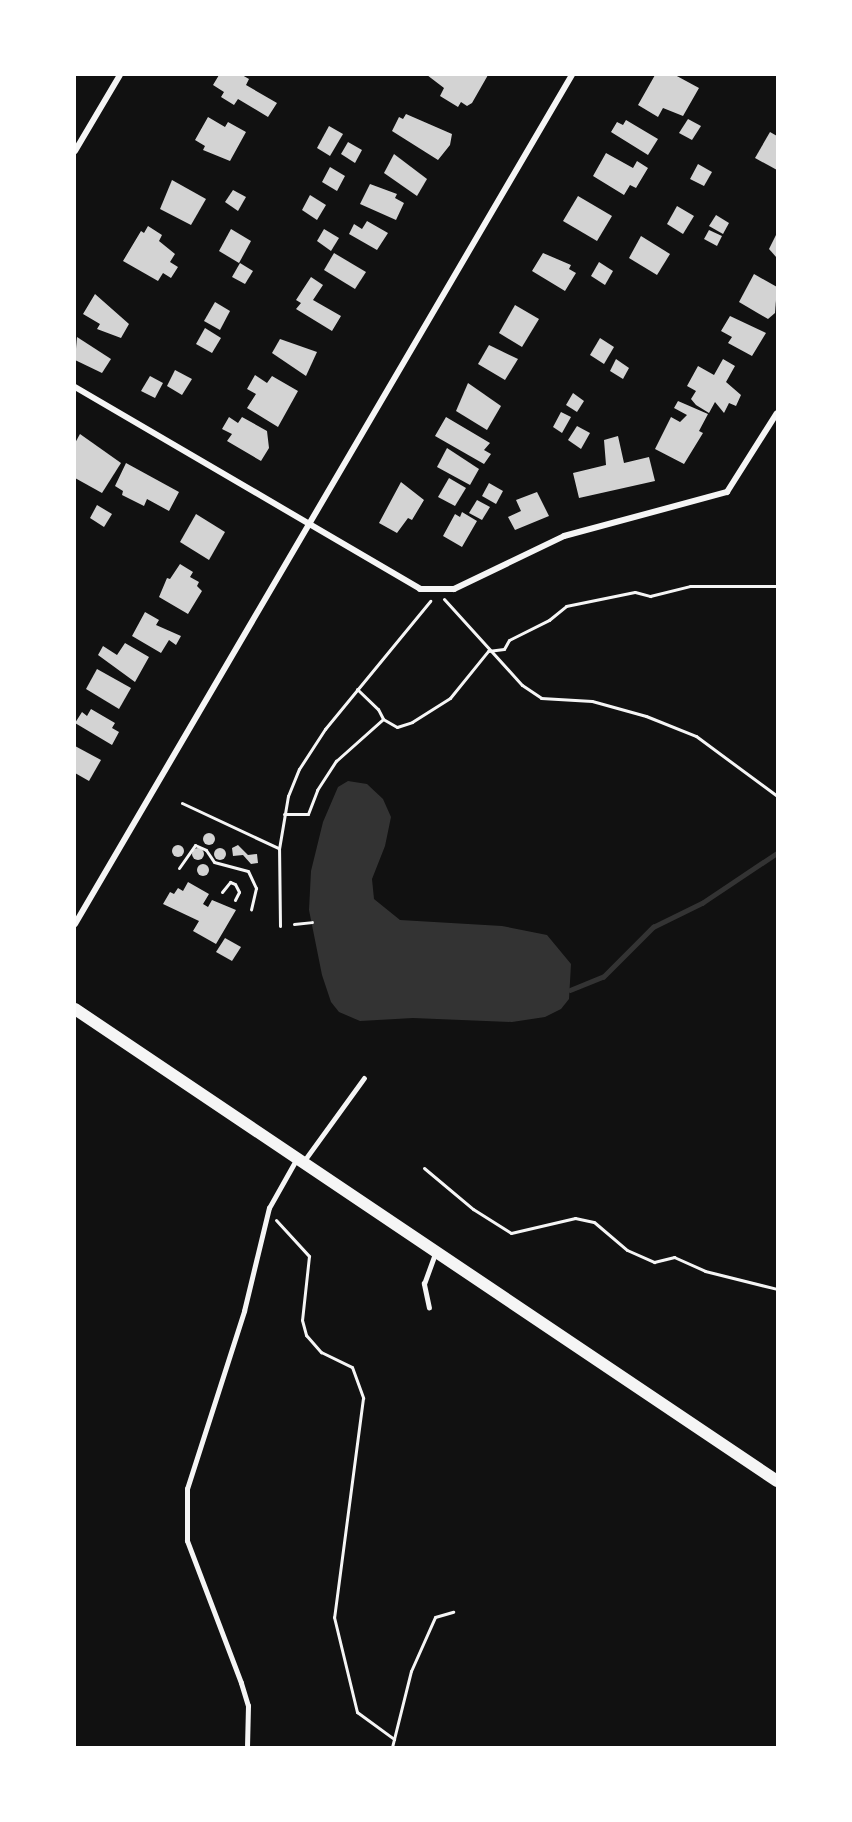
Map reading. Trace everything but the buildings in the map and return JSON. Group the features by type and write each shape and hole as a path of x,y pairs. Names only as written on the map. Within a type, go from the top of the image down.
{"main road":[{"path":"75,1009 777,1481"}],"street":[{"path":"75,151 120,75"},
{"path":"75,924 572,75"},
{"path":"75,387 420,589 454,589 564,536 727,492 777,413"}],"lane":[{"path":"247,1747 248,1706 242,1683 193,1562 184,1516 193,1461 244,1311 269,1208 299,1161 364,1078"},
{"path":"429,1308 424,1284 435,1253"}],"path":[{"path":"357,689 378,709 382,719 397,727 450,698 488,651 504,650 509,640 549,620 566,606 635,592 650,596 690,586 777,586"},
{"path":"434,589 522,686 541,698 592,701 646,716 696,736 777,796"},
{"path":"280,926 279,849 284,814 299,769 357,689 430,601"},
{"path":"284,814 308,814 317,790 336,761 382,719"},
{"path":"182,803 279,849"},
{"path":"179,868 195,845 206,850 214,861 248,872 256,888 251,909"},
{"path":"222,892 230,882 235,884 239,892 235,900"},
{"path":"294,924 312,922"},
{"path":"424,1168 473,1209 511,1233 575,1218 594,1222 627,1250 654,1262 674,1257 705,1270 777,1289"},
{"path":"278,1222 309,1256 302,1320 306,1335 321,1352 352,1367 363,1398 334,1617 357,1712 394,1739"},
{"path":"392,1747 411,1671 435,1617 453,1612"}],"shaded area":[{"path":"348,781 367,784 383,799 391,817 385,846 372,879 374,899 400,920 502,926 547,935 571,964 569,999 561,1009 545,1017 512,1022 413,1018 360,1021 339,1012 331,1002 322,975 309,910 311,871 323,822 338,787"}],"waterway":[{"path":"570,990 603,977 653,927 702,903 777,853"}]}
